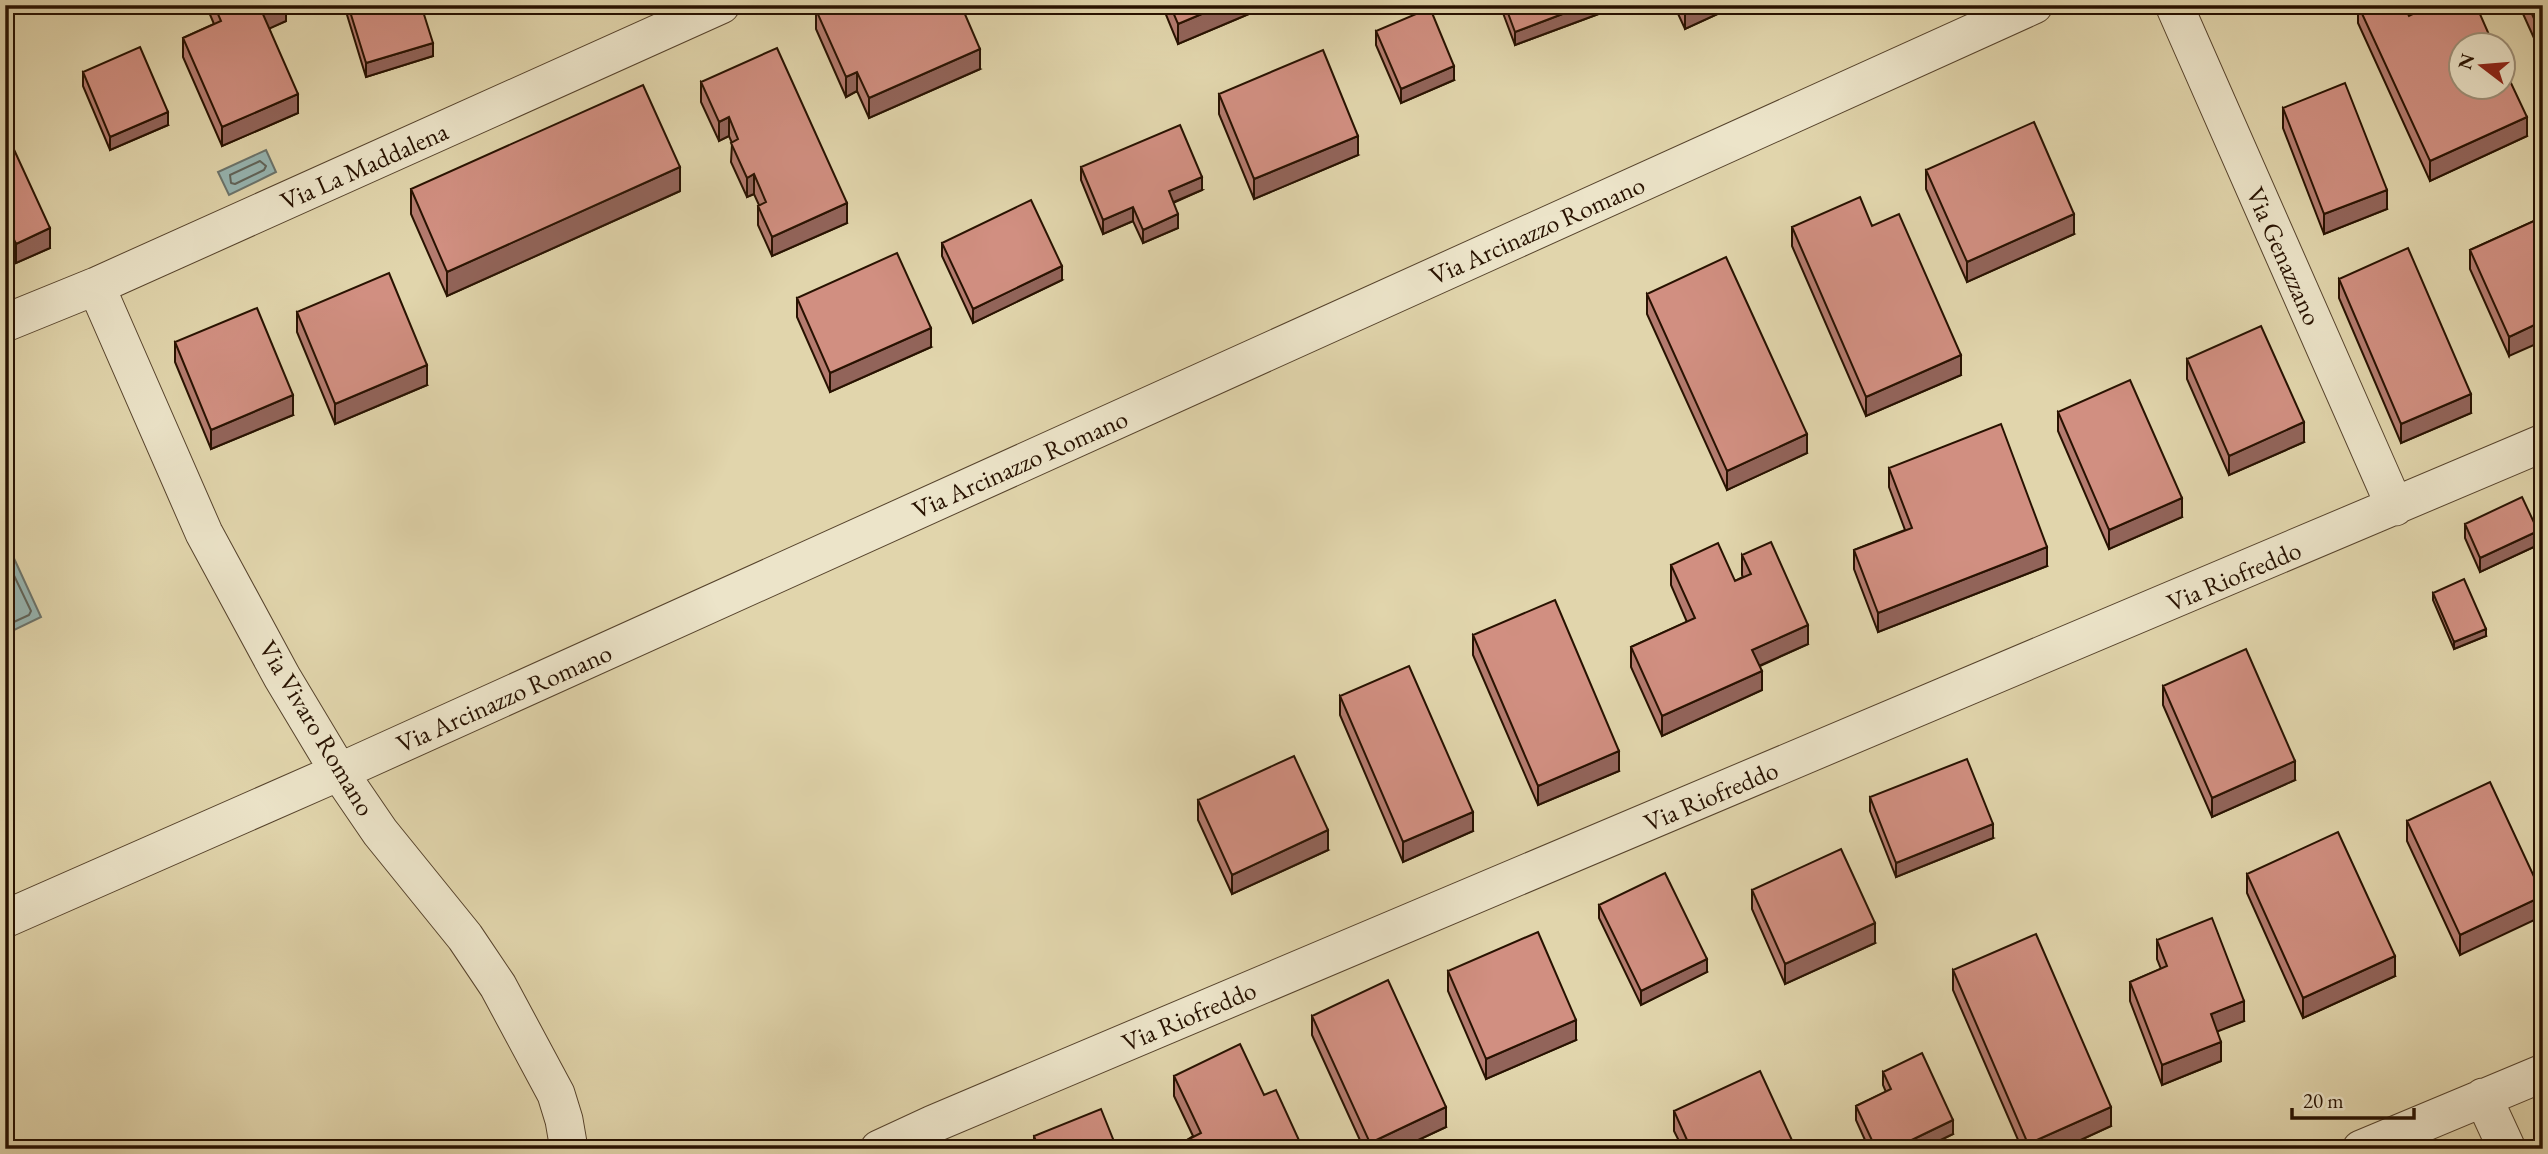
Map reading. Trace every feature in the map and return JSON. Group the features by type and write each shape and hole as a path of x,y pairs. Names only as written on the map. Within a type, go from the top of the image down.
{"street":[{"name":"Via La Maddalena","path":"5,323 96,286 721,5"},
{"name":"Via Arcinazzo Romano","path":"5,919 339,772 2034,5"},
{"name":"Via Genazzano","path":"2174,5 2395,507"},
{"name":"Via Vivaro Romano","path":"96,286 204,533 282,677 339,772 380,832 465,937 499,986 556,1094 569,1149"},
{"name":"Via Riofreddo","path":"879,1149 2395,507 2541,448"},
{"path":"2361,1149 2543,1073"},
{"path":"2483,1097 2507,1149"}],"water":[{"path":"266,150 276,172 229,195 218,172"},
{"path":"12,554 41,617 8,633 5,627 5,557"}],"building":[{"path":"214,5 278,5 262,12 298,94 222,127 183,38 221,21"},
{"path":"348,5 421,5 433,43 366,63"},
{"path":"826,5 961,5 980,49 869,98 857,72 846,77 816,10"},
{"path":"1170,5 1223,5 1178,24"},
{"path":"1505,5 1586,5 1515,32"},
{"path":"2358,5 2404,5 2409,16 2431,5 2476,5 2488,32 2446,32 2446,102 2516,102 2516,94 2527,117 2430,161"},
{"path":"2528,5 2543,5 2543,39"},
{"path":"1430,8 1454,66 1401,89 1376,31"},
{"path":"140,47 168,112 110,137 83,72"},
{"path":"777,48 847,203 772,237 758,206 766,202 754,174 747,178 731,143 738,139 729,117 719,122 701,82"},
{"path":"1323,50 1358,136 1254,179 1219,94"},
{"path":"2345,83 2387,190 2324,214 2283,108"},
{"path":"643,85 680,167 447,272 411,189"},
{"path":"2034,122 2074,214 1967,262 1926,170"},
{"path":"1180,125 1202,177 1169,191 1178,214 1143,230 1133,207 1103,220 1081,167"},
{"path":"5,130 50,228 16,244 5,220"},
{"path":"1860,197 1872,226 1899,214 1961,355 1866,397 1792,227"},
{"path":"1031,200 1062,266 973,309 942,243"},
{"path":"2543,217 2543,321 2509,337 2470,250"},
{"path":"2408,248 2471,394 2401,424 2339,279"},
{"path":"897,253 931,328 830,373 797,298"},
{"path":"1726,257 1807,434 1727,471 1647,294"},
{"path":"389,273 427,365 335,404 297,312"},
{"path":"257,308 293,395 211,430 175,342"},
{"path":"2261,326 2304,422 2229,456 2187,359"},
{"path":"2130,380 2182,498 2109,530 2058,412"},
{"path":"2001,424 2047,547 1878,613 1854,550 1912,528 1889,468"},
{"path":"2522,497 2538,531 2480,558 2465,524"},
{"path":"1771,542 1808,625 1752,650 1762,671 1662,716 1631,647 1695,618 1671,565 1718,543 1735,581 1751,574 1742,555"},
{"path":"2464,579 2486,629 2454,642 2433,593"},
{"path":"1555,600 1619,751 1538,786 1473,635"},
{"path":"2246,649 2295,761 2212,798 2163,686"},
{"path":"1409,666 1473,812 1403,842 1340,696"},
{"path":"1294,756 1328,830 1232,875 1198,800"},
{"path":"1967,759 1993,824 1896,863 1870,797"},
{"path":"2490,782 2543,896 2460,935 2407,821"},
{"path":"2338,832 2395,956 2303,998 2247,874"},
{"path":"1841,849 1875,923 1785,964 1752,890"},
{"path":"1665,873 1707,959 1641,991 1599,905"},
{"path":"2212,918 2244,1001 2211,1014 2221,1042 2162,1065 2130,982 2167,966 2157,940"},
{"path":"1538,932 1576,1020 1486,1059 1448,971"},
{"path":"2036,934 2111,1107 2028,1144 1953,970"},
{"path":"1388,980 1446,1107 1370,1143 1312,1016"},
{"path":"1240,1044 1264,1095 1276,1090 1303,1149 1191,1149 1187,1140 1201,1133 1174,1076"},
{"path":"1922,1053 1953,1120 1893,1149 1876,1149 1856,1106 1891,1089 1883,1072"},
{"path":"1760,1071 1796,1149 1691,1149 1674,1111"},
{"path":"1101,1109 1117,1149 1039,1149 1034,1136"}]}
